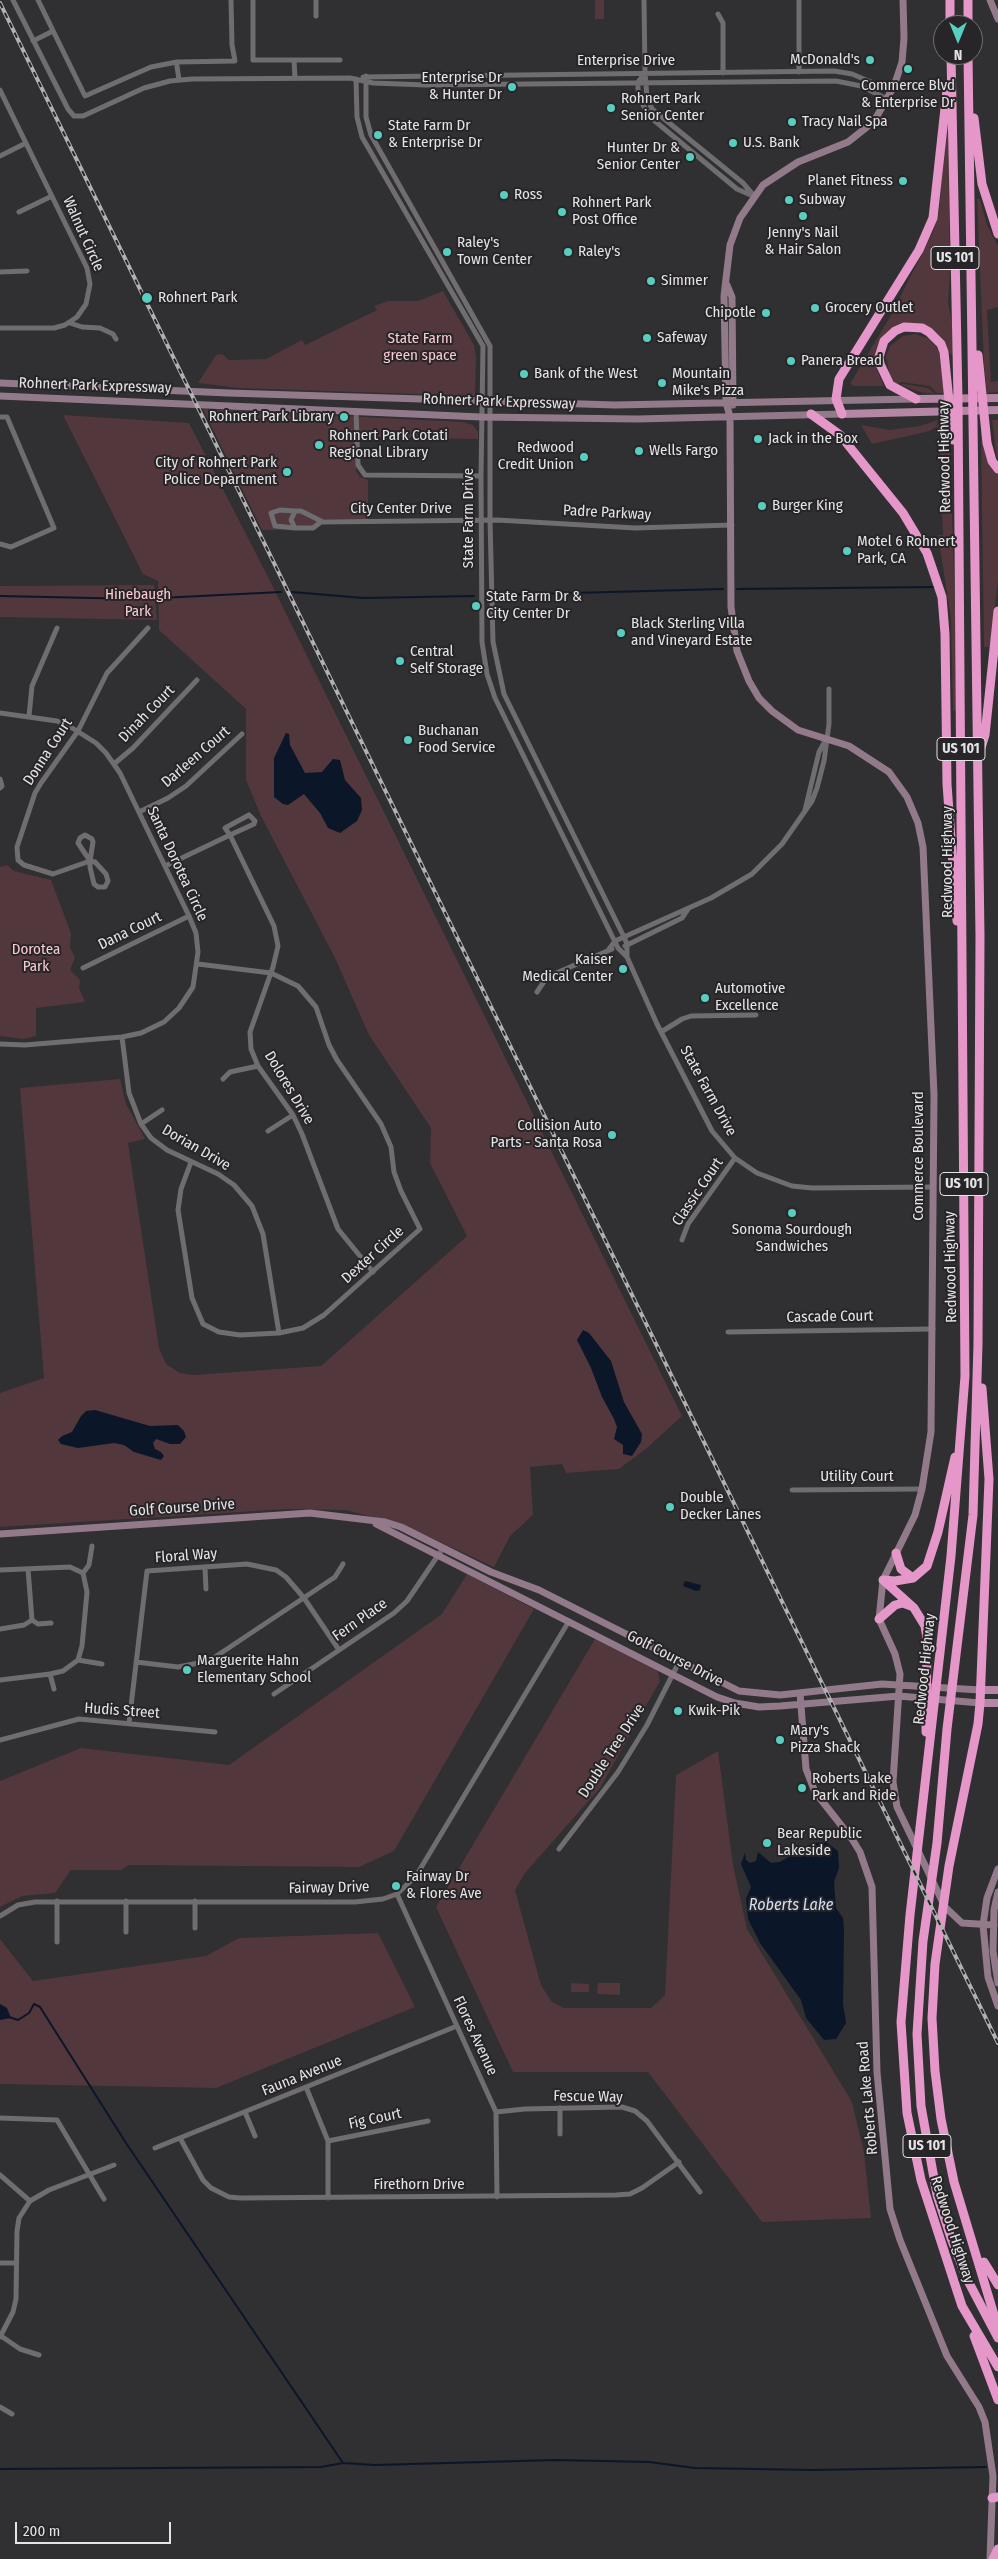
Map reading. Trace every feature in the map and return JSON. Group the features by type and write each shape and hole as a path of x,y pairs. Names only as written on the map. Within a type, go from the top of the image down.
{"highway":[{"path":"950,0 950,15"},
{"path":"968,0 968,15"},
{"path":"842,414 836,399 839,379 919,250 933,218 949,65"},
{"name":"Redwood Highway","path":"950,65 959,495 966,1340 964,1410 941,1655 929,1728 927,1767 910,1915 902,2022 907,2113 921,2180 962,2306 998,2368"},
{"name":"Redwood Highway","path":"968,65 980,936 978,1344 973,1515 923,1941 917,2011 917,2056 923,2121 941,2209 958,2258 998,2338"},
{"path":"969,65 980,174 998,234"},
{"path":"972,302 987,443 992,461 998,469"},
{"path":"916,399 890,385 880,364 884,341 904,327 912,327 930,332 941,344 944,352 959,495"},
{"path":"811,414 840,435 903,513 926,553 942,597 945,634 947,784 963,1039"},
{"path":"977,761 985,735 998,611"},
{"path":"978,1344 989,1479 980,1703 978,1724 949,1866 935,1964 932,2018 941,2119 954,2182 998,2328"},
{"path":"883,1580 896,1581 913,1578 926,1566 931,1557 964,1410"},
{"path":"896,1553 901,1569 913,1578"},
{"path":"883,1580 912,1606 925,1626 928,1654 929,1728"},
{"path":"879,1619 895,1605 903,1603 912,1606"},
{"path":"972,2238 998,2285"},
{"path":"962,2306 998,2400"},
{"path":"992,2559 998,2549"}],"main road":[{"name":"Rohnert Park Expressway","path":"916,399 998,398"},
{"name":"Rohnert Park Expressway","path":"842,414 998,410"},
{"name":"Golf Course Drive","path":"980,1690 998,1690"},
{"name":"Golf Course Drive","path":"980,1703 998,1703"}],"street":[{"path":"13,0 33,41 49,31 52,32"},
{"path":"38,0 85,96 144,70 177,64 235,61 232,45 231,0"},
{"path":"253,0 253,60 340,60"},
{"path":"316,0 316,16"},
{"path":"644,0 647,97 655,113 743,183 755,197"},
{"path":"799,0 799,72"},
{"name":"Commerce Boulevard","path":"903,0 904,52 892,91 877,116 867,128 837,147 786,168 763,185 740,218 730,245 727,285 724,296 730,402 731,596 737,651 749,681 760,698 772,711 798,730 855,748 889,772 907,797 918,823 923,847 934,1095 931,1432 922,1489 915,1515 883,1580 879,1619 899,1665 900,1685 893,1782 897,1807 945,1908 962,1923 994,1925"},
{"path":"990,0 998,19"},
{"path":"718,14 723,23 723,73"},
{"name":"Enterprise Drive","path":"33,41 68,110 74,116 84,116 144,88 178,77 356,78 426,85 836,81 862,86 887,99"},
{"path":"294,60 295,78"},
{"path":"177,64 178,77"},
{"name":"Enterprise Drive","path":"366,79 645,73 834,72 852,74 892,91"},
{"path":"645,73 638,82 639,98 650,118 737,189 755,197"},
{"name":"State Farm Drive","path":"356,78 357,117 362,137 481,339 484,353 481,417 483,655 495,698 618,948 627,957 661,1032 712,1131 735,1158 757,1173 792,1186 812,1188 933,1187"},
{"name":"State Farm Drive","path":"366,79 366,117 371,135 418,221 488,339 492,369 490,402 491,601 494,647 504,694 624,937 627,944 627,957"},
{"name":"Walnut Circle","path":"0,90 90,277 88,298 77,316 70,323"},
{"path":"0,156 26,143"},
{"path":"19,212 52,196"},
{"path":"0,272 27,272"},
{"path":"0,328 54,328 70,323 82,327 100,328 113,334 116,338"},
{"name":"Rohnert Park Expressway","path":"0,382 228,393 615,405 836,399 916,399"},
{"name":"Rohnert Park Expressway","path":"0,396 481,417 638,419 842,414"},
{"path":"356,411 358,465 365,475 481,476"},
{"path":"0,417 6,417 54,528 11,547 0,544"},
{"name":"City Center Drive","path":"321,522 313,528 275,526 271,513 280,510 301,511 321,522 481,521"},
{"path":"295,511 291,520 295,528"},
{"name":"Padre Parkway","path":"481,521 542,521 635,528 732,525"},
{"path":"29,716 32,686 57,628"},
{"name":"Donna Court","path":"90,861 53,874 24,866 18,860 17,847 35,793 78,730 107,673 148,628"},
{"name":"Dinah Court","path":"115,763 134,748 197,680"},
{"path":"609,949 615,941 678,911 688,909 752,874 782,844 804,810 819,752 826,739 830,724 829,689"},
{"name":"Santa Dorotea Circle","path":"0,713 57,721 78,730 96,743 115,763 189,916 197,941 198,964 193,987 179,1008 164,1022 141,1033 122,1037 25,1045 0,1044"},
{"name":"Darleen Court","path":"139,812 168,798 186,786 242,734"},
{"path":"0,779 2,786 0,788"},
{"path":"165,866 254,824 255,821 249,815 228,826 226,828 230,835"},
{"path":"90,861 78,843 84,835 92,838 90,861 94,884 98,887 105,887 108,881 106,874 95,862 90,861"},
{"name":"Dolores Drive","path":"230,835 274,926 278,946 271,973 250,1032 251,1049 258,1066 292,1115 302,1134 338,1229 373,1272"},
{"path":"537,992 547,977 584,962 609,949 618,948 682,918 688,909"},
{"name":"Dana Court","path":"83,968 189,916"},
{"name":"Dexter Circle","path":"191,1162 181,1189 178,1210 192,1298 203,1324 218,1332 240,1336 279,1333 303,1328 324,1315 420,1229 401,1191 394,1172 390,1147 381,1124 337,1060 316,1007 298,986 271,973 198,964"},
{"path":"661,1032 692,1016 756,1015"},
{"name":"Dorian Drive","path":"122,1037 129,1093 141,1124 151,1138 168,1150 218,1174 234,1186 248,1201 258,1219 263,1234 279,1333"},
{"path":"223,1079 230,1072 258,1066"},
{"path":"141,1124 162,1110"},
{"path":"268,1131 292,1115"},
{"name":"Classic Court","path":"682,1240 688,1224 735,1158"},
{"name":"Cascade Court","path":"728,1332 932,1329"},
{"name":"Utility Court","path":"792,1490 922,1489"},
{"name":"Golf Course Drive","path":"0,1534 310,1513 385,1522 401,1527 491,1572 538,1590 739,1691 760,1695 900,1685 980,1690"},
{"name":"Golf Course Drive","path":"366,1520 393,1531 673,1674 735,1703 759,1707 899,1696 980,1703"},
{"path":"0,1680 62,1671 78,1660 82,1646 86,1592 83,1573 89,1566 92,1546"},
{"name":"Fern Place","path":"274,1694 394,1613 407,1601 443,1548"},
{"name":"Floral Way","path":"129,1723 147,1571 248,1564 264,1566 286,1577 304,1598 339,1650"},
{"path":"136,1662 178,1667 208,1661 335,1577 343,1564"},
{"path":"0,1570 60,1566 70,1567 83,1573"},
{"path":"205,1568 206,1589"},
{"path":"28,1569 32,1620"},
{"path":"32,1620 38,1624 51,1623"},
{"path":"0,1629 24,1625 32,1620"},
{"name":"Fairway Drive","path":"0,1916 18,1906 57,1901 369,1902 397,1894 416,1876 570,1621"},
{"path":"78,1660 102,1664"},
{"name":"Double Tree Drive","path":"559,1849 618,1772 647,1725 679,1662"},
{"path":"50,1674 54,1689"},
{"name":"Roberts Lake Road","path":"800,1693 806,1769 815,1792 852,1838 860,1852 872,1887 877,2072 890,2209 900,2240 947,2356 979,2407 984,2422 992,2462 995,2498 992,2559"},
{"name":"Hudis Street","path":"0,1740 79,1719 215,1732"},
{"path":"997,1870 987,1898 983,1925 986,1970 998,2006"},
{"path":"998,1892 993,1951 998,1982"},
{"name":"Flores Avenue","path":"397,1894 496,2112 497,2197"},
{"path":"57,1901 57,1942"},
{"path":"195,1901 195,1928"},
{"path":"126,1902 126,1932"},
{"name":"Fauna Avenue","path":"155,2148 457,2026"},
{"path":"306,2087 328,2142 328,2198"},
{"name":"Fescue Way","path":"496,2112 622,2107 634,2111 647,2121 700,2192"},
{"path":"560,2108 560,2134"},
{"path":"245,2112 255,2136"},
{"path":"0,2118 57,2120 104,2199"},
{"name":"Fig Court","path":"328,2142 428,2121"},
{"name":"Firethorn Drive","path":"180,2138 203,2180 219,2193 240,2198 497,2197 630,2194 642,2188 679,2162"},
{"path":"39,2355 20,2349 0,2337 13,2312 16,2299 16,2231 19,2218 30,2201 49,2190 114,2165"},
{"path":"0,2175 30,2201"},
{"path":"0,2264 16,2264"},
{"path":"0,2407 12,2414"}],"green space":[{"path":"595,0 604,0 604,19 595,19"},
{"path":"946,124 948,124 950,275 948,303 952,322 953,354 950,354 943,339 930,328 895,329 876,359 876,368 884,386 854,386 850,384 891,315 933,232 939,212"},
{"path":"977,199 980,199 987,225 998,246 998,307 987,310 991,382 998,381 998,392 987,393 984,365"},
{"name":"State Farm green space","path":"443,291 474,345 476,357 475,396 239,388 198,383 216,355 222,354 229,360 266,359 302,340 305,345 377,310 374,306 388,301 418,301"},
{"path":"915,334 930,339 939,350 944,393 937,393 930,386 901,382 896,385 890,377 886,356 890,346 903,336"},
{"path":"901,385 928,388 935,394 920,392"},
{"path":"203,409 463,422 473,425 478,432 478,439 356,437 356,471 360,477 368,480 368,519 320,519 316,529 262,530"},
{"path":"63,415 189,423 268,577 682,1416 647,1448 619,1469 566,1473 562,1464 530,1467 533,1515 510,1536 494,1567 401,1524 345,1510 287,1509 0,1527 0,1393 44,1378 20,1088 120,1079 126,1104 145,1139 128,1143 159,1348 166,1364 180,1373 193,1375 321,1366 467,1236 430,1163 431,1128 369,1035 335,958 261,816 246,780 246,709 159,630 158,581 143,574"},
{"path":"938,420 936,427 930,431 872,444 861,425 890,430 920,426"},
{"path":"940,420 949,420 958,710 953,711 951,618 938,535 943,535 939,436 935,431"},
{"path":"992,420 998,420 998,459 996,453"},
{"path":"981,432 983,432 991,466 998,474 998,582 990,647 984,647"},
{"name":"Hinebaugh Park","path":"154,585 157,620 0,617 0,586"},
{"name":"Dorotea Park","path":"7,865 14,871 51,880 71,933 70,947 75,958 70,970 80,980 79,988 85,1002 36,1008 36,1036 23,1039 0,1036 0,867"},
{"path":"467,1574 534,1609 394,1851 359,1867 129,1865 121,1870 71,1870 55,1893 22,1896 0,1907 0,1781 81,1748 229,1765 442,1614"},
{"path":"595,1639 657,1669 660,1681 600,1788 525,1873 515,1890 541,1985 551,2001 564,2008 651,2008 665,1995 676,1775 718,1751 733,1865 747,1929 852,2102 864,2152 871,2218 762,2222 648,2072 513,2072 436,1907"},
{"path":"378,1933 415,2007 216,2088 0,2084 0,1939 33,1981 206,1956 239,1938"},
{"path":"571,1983 589,1984 589,1992 571,1992"},
{"path":"598,1983 620,1983 620,1995 597,1994"}],"water":[{"path":"286,733 289,734 290,745 305,773 322,772 333,759 340,760 345,780 361,798 362,810 357,821 340,833 328,828 320,813 304,794 288,805 283,804 274,797 274,758"},
{"path":"583,1330 589,1333 611,1361 624,1402 642,1434 641,1442 632,1456 623,1454 623,1445 614,1439 617,1427 577,1340"},
{"path":"95,1410 150,1426 178,1425 184,1431 186,1437 180,1444 170,1444 156,1439 153,1443 155,1449 164,1456 161,1460 134,1452 124,1445 114,1443 78,1448 61,1444 58,1440 72,1432 86,1411"},
{"path":"685,1581 701,1585 700,1590 696,1591 683,1586"},
{"name":"Roberts Lake","path":"826,1842 838,1851 839,1868 834,1882 836,1908 843,1918 843,2004 846,2023 836,2039 824,2040 806,2018 801,2000 760,1943 748,1919 746,1899 751,1887 741,1864 745,1853 746,1860 750,1863 756,1861 758,1852 771,1863 780,1862 812,1843"},
{"path":"0,2004 7,2008 11,2018 0,2020"}],"waterway":[{"path":"737,589 934,587"},
{"path":"497,595 723,589"},
{"path":"0,596 140,599 281,592"},
{"path":"292,592 363,598 474,596"},
{"path":"9,2017 18,2020 29,2013 34,2004 40,2007 126,2143 343,2463"},
{"path":"0,2469 321,2467 343,2463 375,2465 555,2460 649,2462 695,2468 813,2470 986,2467"}],"railway":[{"path":"0,3 998,2043"}],"place":[{"name":"McDonald's","path":"870,60"},
{"name":"Commerce Blvd & Enterprise Dr","path":"908,69"},
{"name":"Enterprise Dr & Hunter Dr","path":"512,87"},
{"name":"Rohnert Park Senior Center","path":"611,108"},
{"name":"Tracy Nail Spa","path":"792,122"},
{"name":"State Farm Dr & Enterprise Dr","path":"378,135"},
{"name":"U.S. Bank","path":"733,143"},
{"name":"Hunter Dr & Senior Center","path":"690,157"},
{"name":"Planet Fitness","path":"903,181"},
{"name":"Ross","path":"504,195"},
{"name":"Subway","path":"789,200"},
{"name":"Rohnert Park Post Office","path":"562,212"},
{"name":"Jenny's Nail & Hair Salon","path":"803,216"},
{"name":"Raley's Town Center","path":"447,252"},
{"name":"Raley's","path":"568,252"},
{"name":"Simmer","path":"651,281"},
{"name":"Rohnert Park","path":"147,298"},
{"name":"Grocery Outlet","path":"815,308"},
{"name":"Chipotle","path":"766,313"},
{"name":"Safeway","path":"647,338"},
{"name":"Panera Bread","path":"791,361"},
{"name":"Bank of the West","path":"524,374"},
{"name":"Mountain Mike's Pizza","path":"662,383"},
{"name":"Rohnert Park Library","path":"344,417"},
{"name":"Jack in the Box","path":"758,439"},
{"name":"Rohnert Park Cotati Regional Library","path":"319,445"},
{"name":"Wells Fargo","path":"639,451"},
{"name":"Redwood Credit Union","path":"584,457"},
{"name":"City of Rohnert Park Police Department","path":"287,472"},
{"name":"Burger King","path":"762,506"},
{"name":"Motel 6 Rohnert Park, CA","path":"847,551"},
{"name":"State Farm Dr & City Center Dr","path":"476,606"},
{"name":"Black Sterling Villa and Vineyard Estate","path":"621,633"},
{"name":"Central Self Storage","path":"400,661"},
{"name":"Buchanan Food Service","path":"408,740"},
{"name":"Kaiser Medical Center","path":"623,969"},
{"name":"Automotive Excellence","path":"705,998"},
{"name":"Collision Auto Parts - Santa Rosa","path":"612,1135"},
{"name":"Sonoma Sourdough Sandwiches","path":"792,1213"},
{"name":"Double Decker Lanes","path":"670,1507"},
{"name":"Marguerite Hahn Elementary School","path":"187,1670"},
{"name":"Kwik-Pik","path":"678,1711"},
{"name":"Mary's Pizza Shack","path":"780,1740"},
{"name":"Roberts Lake Park and Ride","path":"802,1788"},
{"name":"Bear Republic Lakeside","path":"767,1843"},
{"name":"Fairway Dr & Flores Ave","path":"396,1886"}]}
